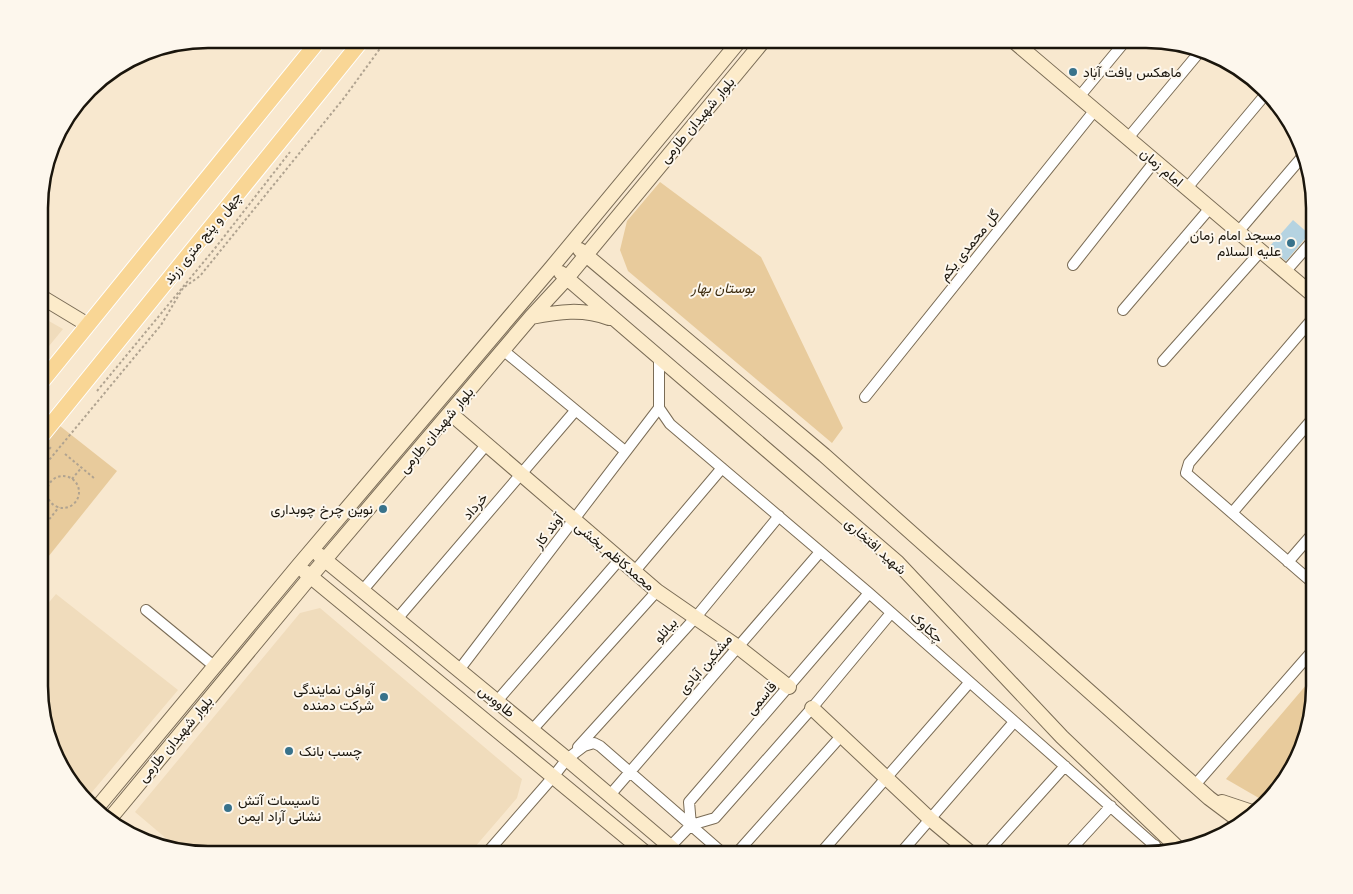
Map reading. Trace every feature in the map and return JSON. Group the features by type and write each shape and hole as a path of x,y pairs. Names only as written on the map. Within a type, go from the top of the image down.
{"main road":[{"path":"48,374 313,48"},
{"name":"چهل و پنج متری زرند","path":"48,440 365,48"},
{"name":"بلوار شهیدان طارمی","path":"99,805 734,48"},
{"name":"بلوار شهیدان طارمی","path":"112,815 311,576 531,317 567,278 758,48"},
{"name":"امام زمان","path":"1025,48 1079,97 1305,289"},
{"path":"572,243 585,256 824,455 1209,798 1236,818"},
{"name":"شهید افتخاری","path":"552,267 897,562 1062,737 1173,844"},
{"path":"48,301 88,325"},
{"path":"531,317 560,311 579,311 613,319"},
{"name":"محمدکاظم بخشی","path":"450,413 657,592 696,616 789,687"},
{"name":"طاووس","path":"312,550 567,758 665,846"},
{"name":"طاووس","path":"298,566 637,846"},
{"path":"812,708 963,846"},
{"path":"1209,798 1247,810"}],"street":[{"path":"1079,97 1120,48"},
{"path":"1128,138 1196,56"},
{"path":"1187,188 1262,98"},
{"name":"گل محمدی یکم","path":"865,397 1095,110"},
{"path":"1073,265 1155,161"},
{"path":"1238,232 1298,161"},
{"path":"1123,310 1210,208"},
{"path":"1285,272 1305,249"},
{"path":"1163,361 1261,251"},
{"path":"1305,327 1189,463 1186,473 1305,576"},
{"path":"504,351 625,452"},
{"path":"658,408 659,359"},
{"name":"چکاوک","path":"658,408 670,424 869,593 1155,845"},
{"name":"آوند کار","path":"459,670 658,408"},
{"name":"خرداد","path":"397,619 575,411"},
{"path":"1232,513 1305,428"},
{"path":"362,591 487,444"},
{"path":"634,572 722,468"},
{"name":"بیانلو","path":"493,846 554,777 567,758 696,616 779,516"},
{"path":"1288,562 1305,542"},
{"name":"مشکین آبادی","path":"610,795 820,552"},
{"path":"497,701 620,559"},
{"path":"532,730 657,592"},
{"name":"قاسمی","path":"691,825 689,802 869,593"},
{"path":"146,610 214,666"},
{"path":"675,846 691,825 715,818 812,708 891,613"},
{"path":"1195,785 1305,659"},
{"path":"827,846 969,682"},
{"path":"907,846 1014,722"},
{"path":"743,846 842,735"},
{"path":"567,758 584,746 594,743 600,746 716,846"},
{"path":"993,846 1065,766"},
{"path":"1074,846 1111,806"}],"path":[{"path":"48,461 161,325 183,288 200,276 344,98 380,48"},
{"path":"96,392 294,148"},
{"path":"65,454 94,478"},
{"path":"72,479 82,467"},
{"path":"48,487 58,477 65,477 72,479 78,491 77,498 68,507 54,506 48,497"},
{"path":"48,521 59,507"}],"shaded area":[{"path":"48,321 63,329 48,347"},
{"path":"56,594 178,690 90,795 69,767 53,728 49,708 48,687 48,604"},
{"path":"320,608 522,779 517,798 476,846 186,845 170,842 135,812 300,613"}],"green space":[{"name":"بوستان بهار","path":"660,182 761,257 843,428 832,443 628,271 620,250 627,221"},
{"path":"60,426 117,471 48,557 48,440"},
{"path":"1305,686 1302,718 1297,738 1279,775 1266,792 1260,798 1226,779"}],"building":[{"name":"مسجد امام زمان علیه السلام","path":"1293,220 1305,230 1305,239 1286,261 1269,247"}],"place":[{"name":"ماهکس یافت آباد","path":"1073,72"},
{"name":"مسجد امام زمان علیه السلام","path":"1291,243"},
{"name":"نوین چرخ چوبداری","path":"383,509"},
{"name":"آوافن نمایندگی شرکت دمنده","path":"384,697"},
{"name":"چسب بانک","path":"289,751"},
{"name":"تاسیسات آتش نشانی آراد ایمن","path":"228,808"}]}
